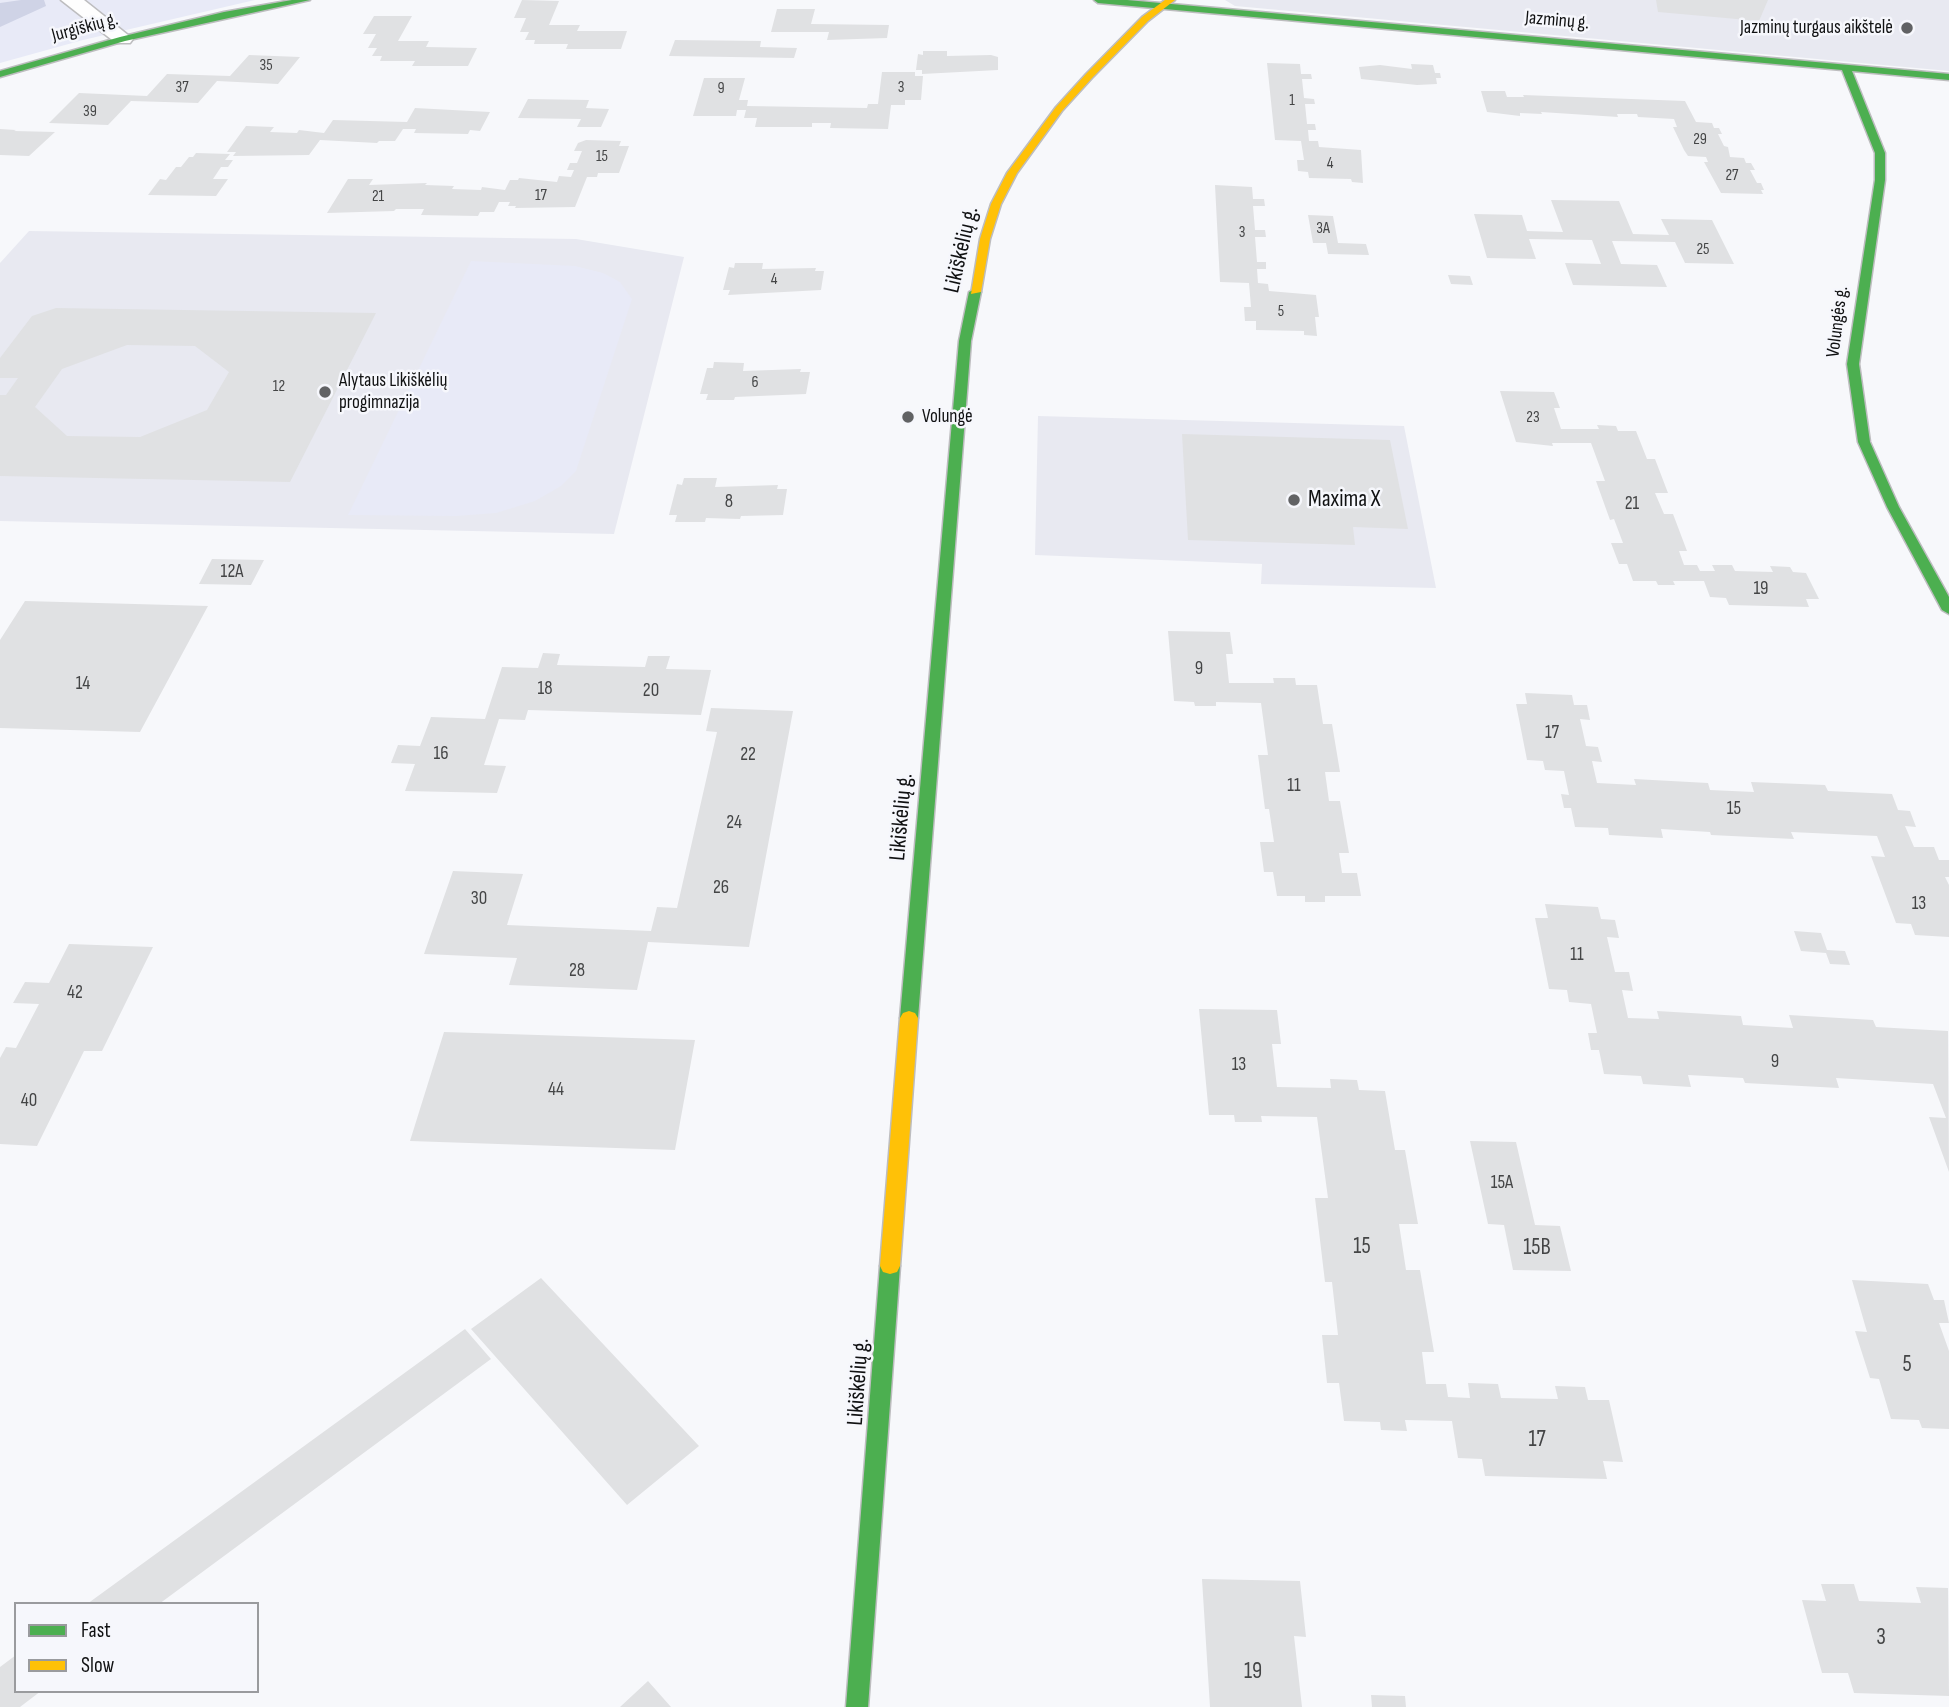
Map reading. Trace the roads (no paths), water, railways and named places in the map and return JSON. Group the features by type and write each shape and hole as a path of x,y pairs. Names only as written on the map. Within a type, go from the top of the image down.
{"street":[{"path":"71,0 123,39"},
{"name":"Jurgiškių g.","path":"0,74 123,39 224,15 306,0"},
{"path":"1098,0 1166,3"},
{"name":"Jazminų g.","path":"1166,3 1949,77"},
{"name":"Likiškėlių g.","path":"857,1707 916,921 965,341 985,239 996,204 1012,173 1059,109 1145,19 1166,3"},
{"name":"Volungės g.","path":"1846,68 1880,153 1880,180 1853,363 1864,442 1893,507 1949,610"}],"place":[{"name":"Jazminų turgaus aikštelė","path":"1907,28"},
{"name":"Alytaus Likiškėlių progimnazija","path":"325,392"},
{"name":"Volungė","path":"908,417"},
{"name":"Maxima X","path":"1294,500"}]}
